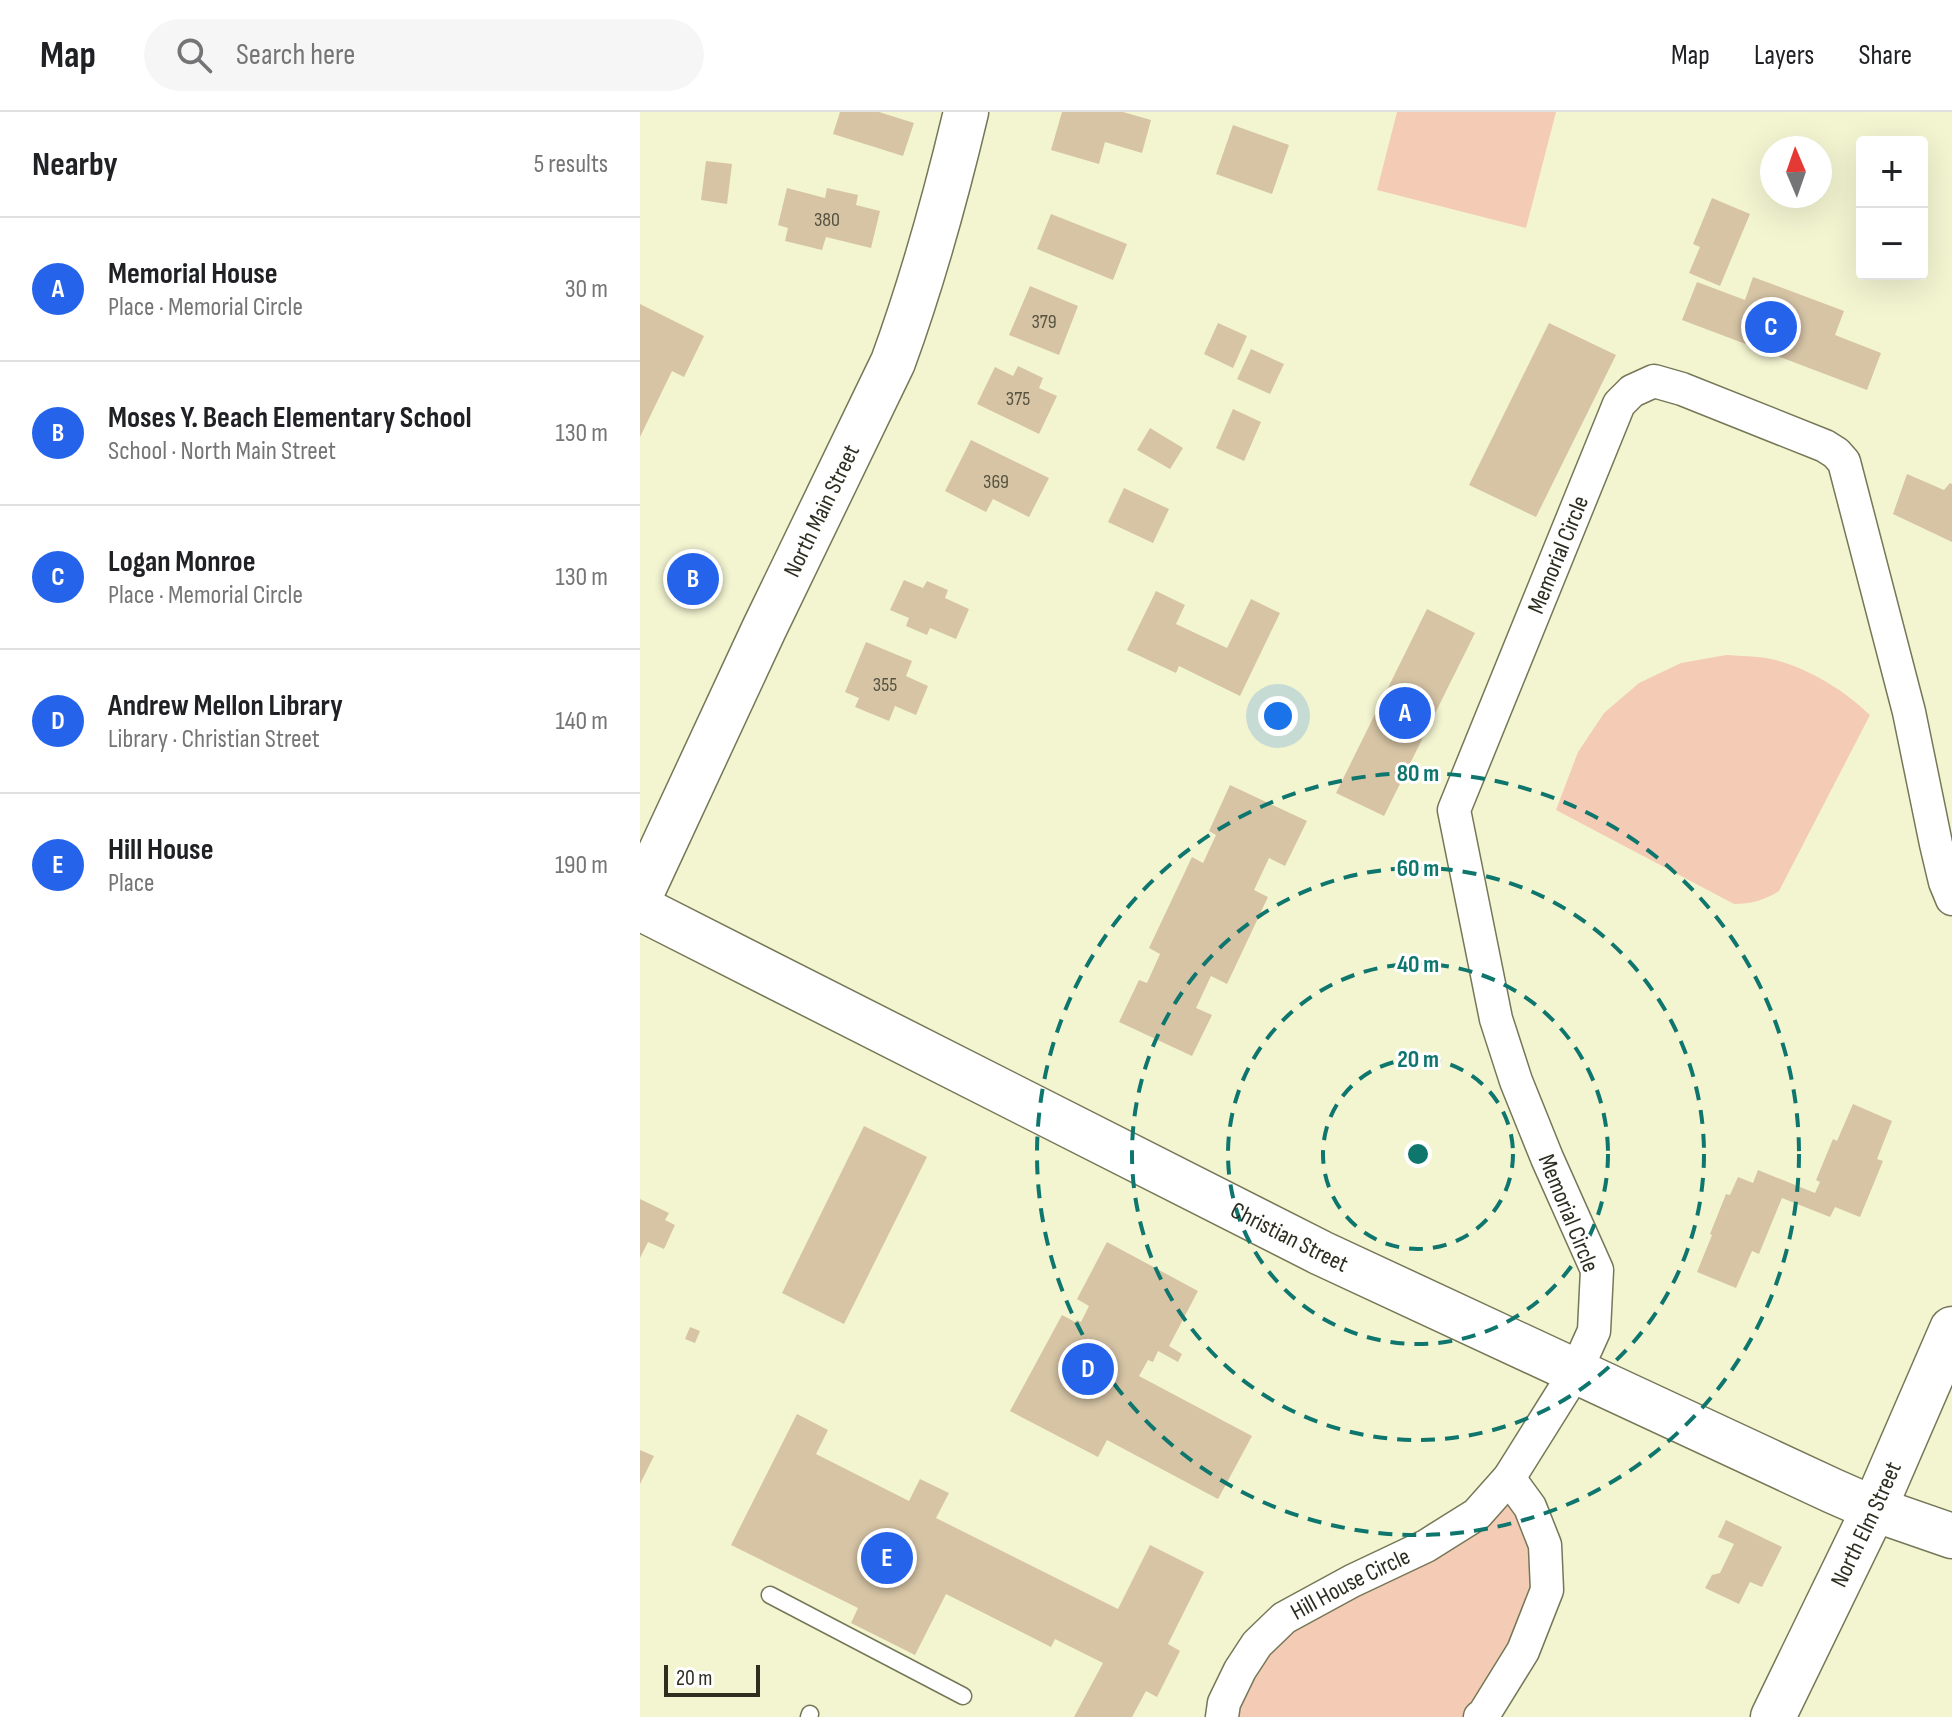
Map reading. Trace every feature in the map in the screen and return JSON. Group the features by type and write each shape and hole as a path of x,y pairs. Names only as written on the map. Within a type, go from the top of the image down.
{"main road":[{"name":"North Main Street","path":"640,896 893,362 948,185 966,112"},
{"name":"Christian Street","path":"640,908 1321,1253 1874,1509 1952,1536"},
{"name":"North Elm Street","path":"1773,1717 1874,1509 1952,1329"}],"street":[{"name":"Memorial Circle","path":"1576,1371 1594,1331 1597,1270 1516,1081 1496,1019 1454,810 1619,404 1632,391 1654,381 1682,389 1825,446 1844,462 1909,712 1936,844 1952,899"},
{"name":"Hill House Circle","path":"1222,1717 1224,1703 1240,1670 1257,1644 1284,1618 1426,1546 1477,1514 1509,1478 1576,1371"},
{"path":"1480,1717 1523,1651 1547,1590 1545,1545 1530,1507 1509,1478"}],"lane":[{"path":"770,1595 963,1696"}],"shaded area":[{"path":"1397,112 1556,112 1526,228 1377,190"},
{"path":"1726,655 1766,658 1797,667 1837,689 1870,715 1779,891 1763,899 1740,904 1734,904 1556,810 1578,752 1604,713 1639,683 1681,663"},
{"path":"1516,1488 1547,1590 1480,1717 1225,1717 1224,1703 1307,1606"}],"building":[{"path":"840,112 879,112 914,123 903,156 833,134"},
{"path":"1062,112 1123,112 1151,120 1142,153 1105,142 1099,164 1051,150"},
{"path":"1233,125 1289,145 1272,194 1216,174"},
{"path":"706,161 732,164 727,204 701,200"},
{"path":"787,188 825,198 827,188 858,195 856,205 880,211 871,248 826,237 822,250 785,241 788,228 778,225"},
{"path":"1712,198 1750,214 1720,286 1689,273 1700,247 1693,244"},
{"path":"1051,214 1127,244 1113,280 1037,249"},
{"path":"1753,277 1844,311 1835,335 1881,353 1867,390 1682,320 1697,282 1745,300"},
{"path":"1030,286 1078,306 1059,355 1009,335"},
{"path":"640,304 704,336 684,377 672,371 640,437"},
{"path":"1218,323 1247,336 1233,368 1204,354"},
{"path":"1549,323 1616,355 1536,517 1469,485"},
{"path":"1251,349 1284,364 1270,394 1237,379"},
{"path":"1018,366 1043,378 1039,388 1057,396 1039,434 977,404 995,367 1013,376"},
{"path":"1233,409 1261,422 1244,461 1216,448"},
{"path":"1150,428 1183,448 1170,469 1137,450"},
{"path":"971,440 1049,478 1029,517 993,499 986,512 945,491"},
{"path":"1907,474 1944,490 1952,484 1952,542 1893,514"},
{"path":"1124,488 1169,509 1153,543 1108,522"},
{"path":"904,580 923,588 927,581 948,590 945,598 969,609 956,639 930,628 927,635 906,626 909,618 890,610"},
{"path":"1156,591 1185,605 1176,624 1227,648 1251,599 1280,613 1240,696 1179,666 1176,673 1127,650"},
{"path":"1427,609 1475,633 1384,816 1336,793"},
{"path":"866,642 912,661 906,676 928,686 916,715 895,706 889,721 855,707 859,698 845,692"},
{"path":"1230,785 1307,821 1285,866 1269,858 1254,890 1268,897 1227,984 1211,976 1196,1008 1212,1015 1192,1056 1119,1022 1139,980 1147,983 1160,954 1149,948 1192,857 1203,863 1216,835 1209,831"},
{"path":"1853,1104 1892,1121 1877,1159 1883,1161 1860,1217 1835,1207 1830,1217 1782,1198 1759,1254 1752,1251 1736,1288 1697,1272 1726,1194 1730,1195 1738,1177 1753,1183 1758,1170 1815,1193 1820,1182 1816,1180 1833,1139 1837,1141"},
{"path":"864,1126 927,1157 844,1324 782,1293"},
{"path":"640,1199 669,1213 665,1220 675,1225 664,1249 648,1242 640,1258"},
{"path":"1107,1242 1198,1291 1169,1346 1182,1354 1178,1362 1158,1351 1153,1362 1148,1360 1139,1376 1252,1436 1218,1499 1107,1440 1098,1457 1010,1411 1062,1315 1081,1322 1089,1306 1077,1299"},
{"path":"690,1327 700,1331 695,1343 685,1339"},
{"path":"797,1414 828,1430 816,1454 909,1501 920,1479 949,1493 936,1518 1118,1609 1150,1545 1204,1572 1168,1644 1180,1651 1157,1697 1146,1691 1132,1717 1074,1717 1103,1663 1055,1639 1051,1647 946,1594 915,1655 851,1623 858,1608 731,1545"},
{"path":"640,1450 654,1456 640,1484"},
{"path":"1726,1520 1782,1547 1762,1587 1750,1582 1739,1604 1705,1588 1712,1575 1720,1573 1734,1544 1718,1537"}],"place":[{"name":"Logan Monroe","path":"1771,327"},
{"name":"Moses Y. Beach Elementary School","path":"693,579"},
{"name":"Memorial House","path":"1405,713"},
{"name":"Andrew Mellon Library","path":"1088,1369"},
{"name":"Hill House","path":"887,1558"}]}
